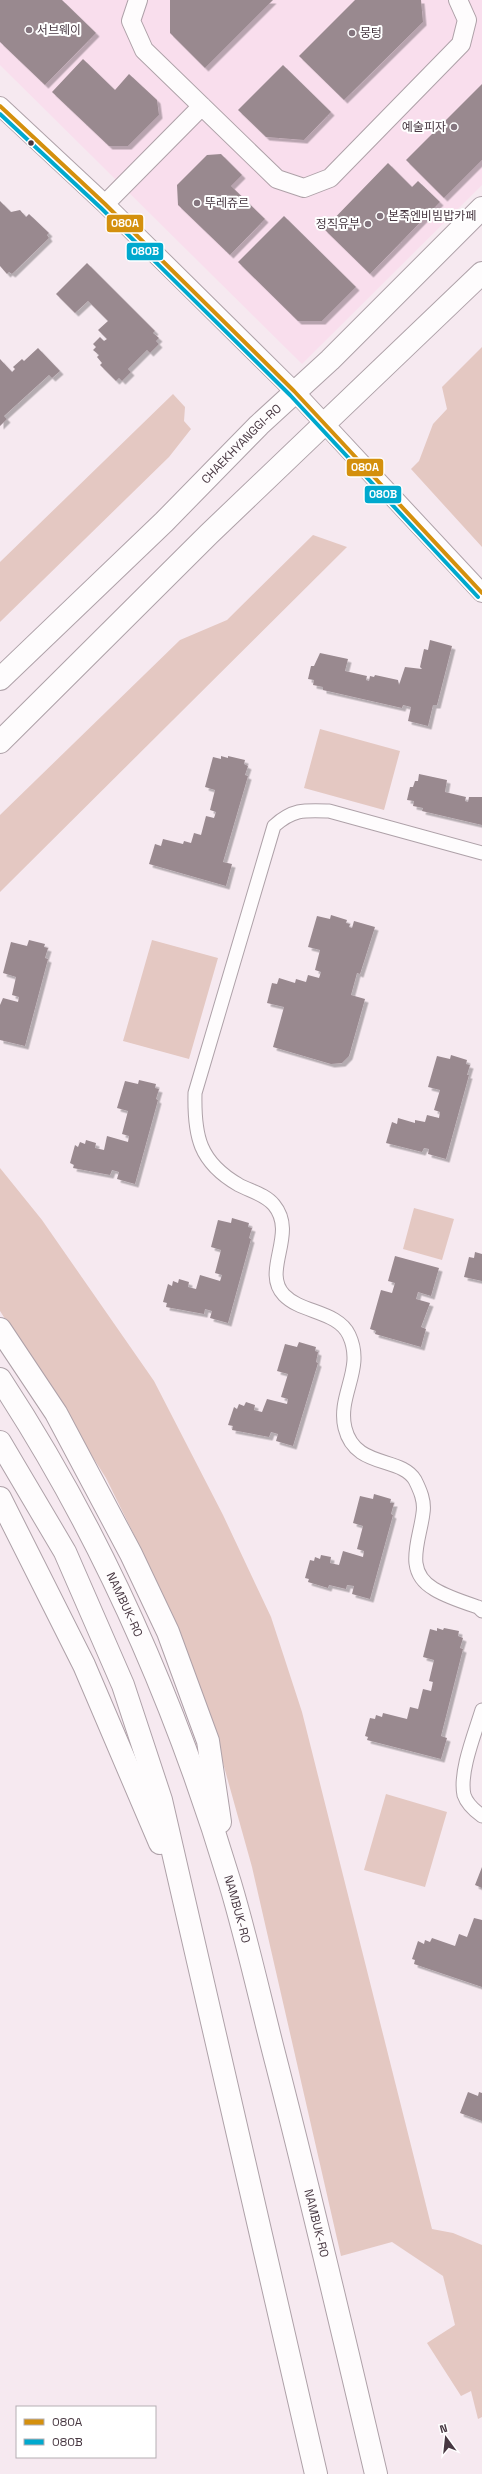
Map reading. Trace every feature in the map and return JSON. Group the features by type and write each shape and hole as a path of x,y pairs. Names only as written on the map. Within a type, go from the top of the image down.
{"main road":[{"name":"CHAEKHYANGGI-RO","path":"0,679 164,522 294,391 330,360 482,208"},
{"path":"0,742 209,534 482,273"},
{"path":"0,1329 56,1413 131,1554 168,1632 208,1741 230,1884"},
{"name":"NAMBUK-RO","path":"0,1379 93,1537 151,1664 184,1745 230,1884 311,2199 376,2474"},
{"path":"0,1442 65,1552 123,1685 161,1800 316,2474"},
{"path":"0,1498 84,1665 182,1894"}],"street":[{"path":"138,0 131,21 144,50 277,179 304,188 330,178 461,44 467,20 458,0"},
{"path":"0,106 105,204 294,391 482,593"},
{"path":"105,204 202,106"},
{"path":"482,853 329,811 304,810 287,815 274,826 196,1093 195,1116 197,1135 204,1155 223,1174 239,1185 258,1192 274,1205 283,1222 282,1241 276,1270 277,1284 283,1294 295,1305 333,1319 346,1329 354,1346 355,1363 343,1413 345,1427 350,1441 358,1450 371,1458 400,1469 413,1478 422,1493 424,1511 414,1551 416,1567 421,1580 433,1589 478,1607 482,1611"},
{"path":"482,1710 463,1778 464,1796 472,1808 482,1816"}],"shaded area":[{"path":"0,0 482,0 482,185 302,364 0,65"},
{"path":"482,347 482,547 411,469 419,461 433,424 447,409 442,387"},
{"path":"173,394 185,407 184,421 191,429 169,457 0,622 0,562"},
{"path":"313,535 347,547 0,892 0,815 180,640 227,620"},
{"path":"320,729 400,751 384,810 304,788"},
{"path":"152,940 218,958 189,1059 123,1041"},
{"path":"0,1168 42,1220 154,1381 223,1515 271,1617 302,1712 432,2229 453,2233 482,2245 482,2417 478,2419 471,2391 461,2396 427,2343 455,2325 443,2276 392,2242 341,2256 252,1867 223,1763 179,1636 143,1553 106,1478 0,1311"},
{"path":"414,1208 454,1219 442,1260 403,1249"},
{"path":"386,1794 447,1812 425,1887 364,1870"}],"building":[{"path":"0,0 62,0 96,33 45,85 0,42"},
{"path":"170,0 273,0 205,68 170,33"},
{"path":"355,0 421,0 423,22 344,100 299,56"},
{"path":"83,59 115,90 129,74 157,100 159,115 128,146 109,146 52,92"},
{"path":"283,65 331,112 304,140 266,137 238,110"},
{"path":"482,84 482,160 444,198 406,160"},
{"path":"221,154 242,175 231,186 265,219 230,255 178,205 177,185 207,155"},
{"path":"388,163 412,187 418,181 440,202 370,274 324,229"},
{"path":"0,201 11,212 20,210 26,217 29,214 49,233 47,235 49,238 12,274 9,272 7,274 0,266"},
{"path":"284,216 356,287 322,321 298,321 238,262"},
{"path":"87,263 155,331 153,333 159,338 156,341 159,344 150,353 147,350 128,369 131,372 122,381 119,378 116,381 100,365 102,363 97,357 99,355 93,350 96,347 93,344 100,337 104,341 107,339 98,330 108,321 88,301 75,313 56,294"},
{"path":"38,348 60,371 52,378 49,375 4,416 7,419 0,426 0,359 12,372 15,369 13,367 22,359 24,361"},
{"path":"430,640 452,646 437,705 433,705 428,726 408,721 411,707 403,705 402,708 323,690 323,687 313,685 314,680 308,679 311,666 314,666 320,653 348,659 345,671 367,676 366,680 369,681 370,676 374,677 375,675 398,680 399,685 405,667 422,669 420,667 424,649 428,650"},
{"path":"221,756 245,760 244,764 248,766 245,775 248,776 223,862 232,864 226,886 149,864 155,844 161,846 163,839 183,844 184,841 191,843 194,833 201,835 206,816 214,818 216,812 210,810 215,790 205,787 213,757 221,759"},
{"path":"419,774 447,780 445,792 466,797 465,801 468,802 469,797 482,797 482,825 422,811 423,808 413,806 414,801 407,800 410,787 413,787 415,781 418,781"},
{"path":"331,915 347,920 346,923 350,924 349,927 352,928 354,921 375,927 360,974 357,973 351,995 365,999 349,1056 342,1063 331,1064 273,1047 284,1007 267,1003 272,983 277,984 279,978 295,983 296,979 306,982 308,975 319,978 321,972 315,970 320,950 308,947 317,916 330,919"},
{"path":"29,940 45,944 44,947 48,948 45,958 48,959 25,1046 0,1040 0,1005 3,998 18,1002 19,997 12,995 16,977 3,973 11,942 27,946"},
{"path":"451,1055 467,1060 466,1064 470,1065 467,1075 469,1075 446,1159 428,1154 429,1149 424,1148 422,1152 386,1143 392,1122 397,1124 398,1118 415,1123 415,1120 425,1122 427,1115 439,1118 440,1112 434,1110 440,1090 428,1087 437,1056 450,1059"},
{"path":"139,1080 156,1084 155,1088 159,1089 156,1099 158,1100 135,1184 117,1179 119,1172 112,1170 110,1175 73,1168 74,1165 70,1163 75,1145 78,1147 80,1142 85,1144 86,1140 96,1143 95,1148 104,1150 107,1136 128,1142 129,1136 122,1134 128,1111 117,1108 125,1081 138,1084"},
{"path":"232,1218 249,1223 248,1227 252,1228 249,1238 251,1239 228,1323 210,1318 212,1311 205,1309 204,1314 166,1307 167,1303 163,1302 168,1284 172,1286 173,1281 178,1283 179,1279 189,1282 188,1287 196,1289 200,1275 220,1281 222,1275 215,1273 221,1250 211,1247 218,1220 231,1223"},
{"path":"475,1252 482,1254 482,1281 464,1277 469,1257 474,1258"},
{"path":"395,1256 439,1268 431,1296 418,1292 416,1299 430,1303 421,1327 426,1329 421,1347 375,1334 376,1331 370,1329 381,1290 392,1293 395,1283 388,1281"},
{"path":"299,1342 316,1347 315,1351 318,1352 316,1362 318,1363 293,1446 276,1441 278,1434 271,1432 269,1437 232,1430 233,1426 228,1425 234,1407 237,1409 239,1404 244,1406 246,1402 255,1405 254,1410 262,1412 267,1399 287,1404 288,1399 281,1397 288,1374 277,1371 285,1344 297,1347"},
{"path":"374,1494 391,1499 390,1503 394,1503 391,1514 393,1515 370,1599 352,1594 354,1586 347,1585 346,1589 329,1585 328,1588 308,1582 309,1579 305,1578 310,1560 314,1561 315,1557 320,1559 321,1555 331,1557 330,1563 339,1565 343,1551 363,1557 364,1551 357,1549 363,1526 353,1523 360,1496 373,1499"},
{"path":"437,1628 459,1631 458,1636 463,1638 460,1648 463,1649 441,1736 447,1738 441,1759 367,1740 368,1737 365,1736 370,1718 375,1719 376,1715 382,1717 383,1713 407,1719 410,1707 418,1709 423,1689 431,1691 433,1682 429,1681 434,1660 423,1657 430,1629 437,1631"},
{"path":"482,1867 482,1888 475,1885"},
{"path":"474,1918 482,1920 482,1987 414,1964 415,1960 412,1959 418,1941 424,1944 425,1940 430,1942 432,1938 455,1946 459,1934 467,1937"},
{"path":"468,2092 478,2096 479,2092 482,2093 482,2121 460,2113"}],"transit line":[{"name":"080A","path":"0,106 105,204 294,391 482,593"},
{"name":"080B","path":"0,114 101,208 290,395 478,597"}],"place":[{"name":"서브웨이","path":"29,30"},
{"name":"뭉텅","path":"352,33"},
{"name":"예술피자","path":"454,127"},
{"name":"뚜레쥬르","path":"197,203"},
{"name":"본죽엔비빔밥카페","path":"380,216"},
{"name":"정직유부","path":"368,224"}]}
